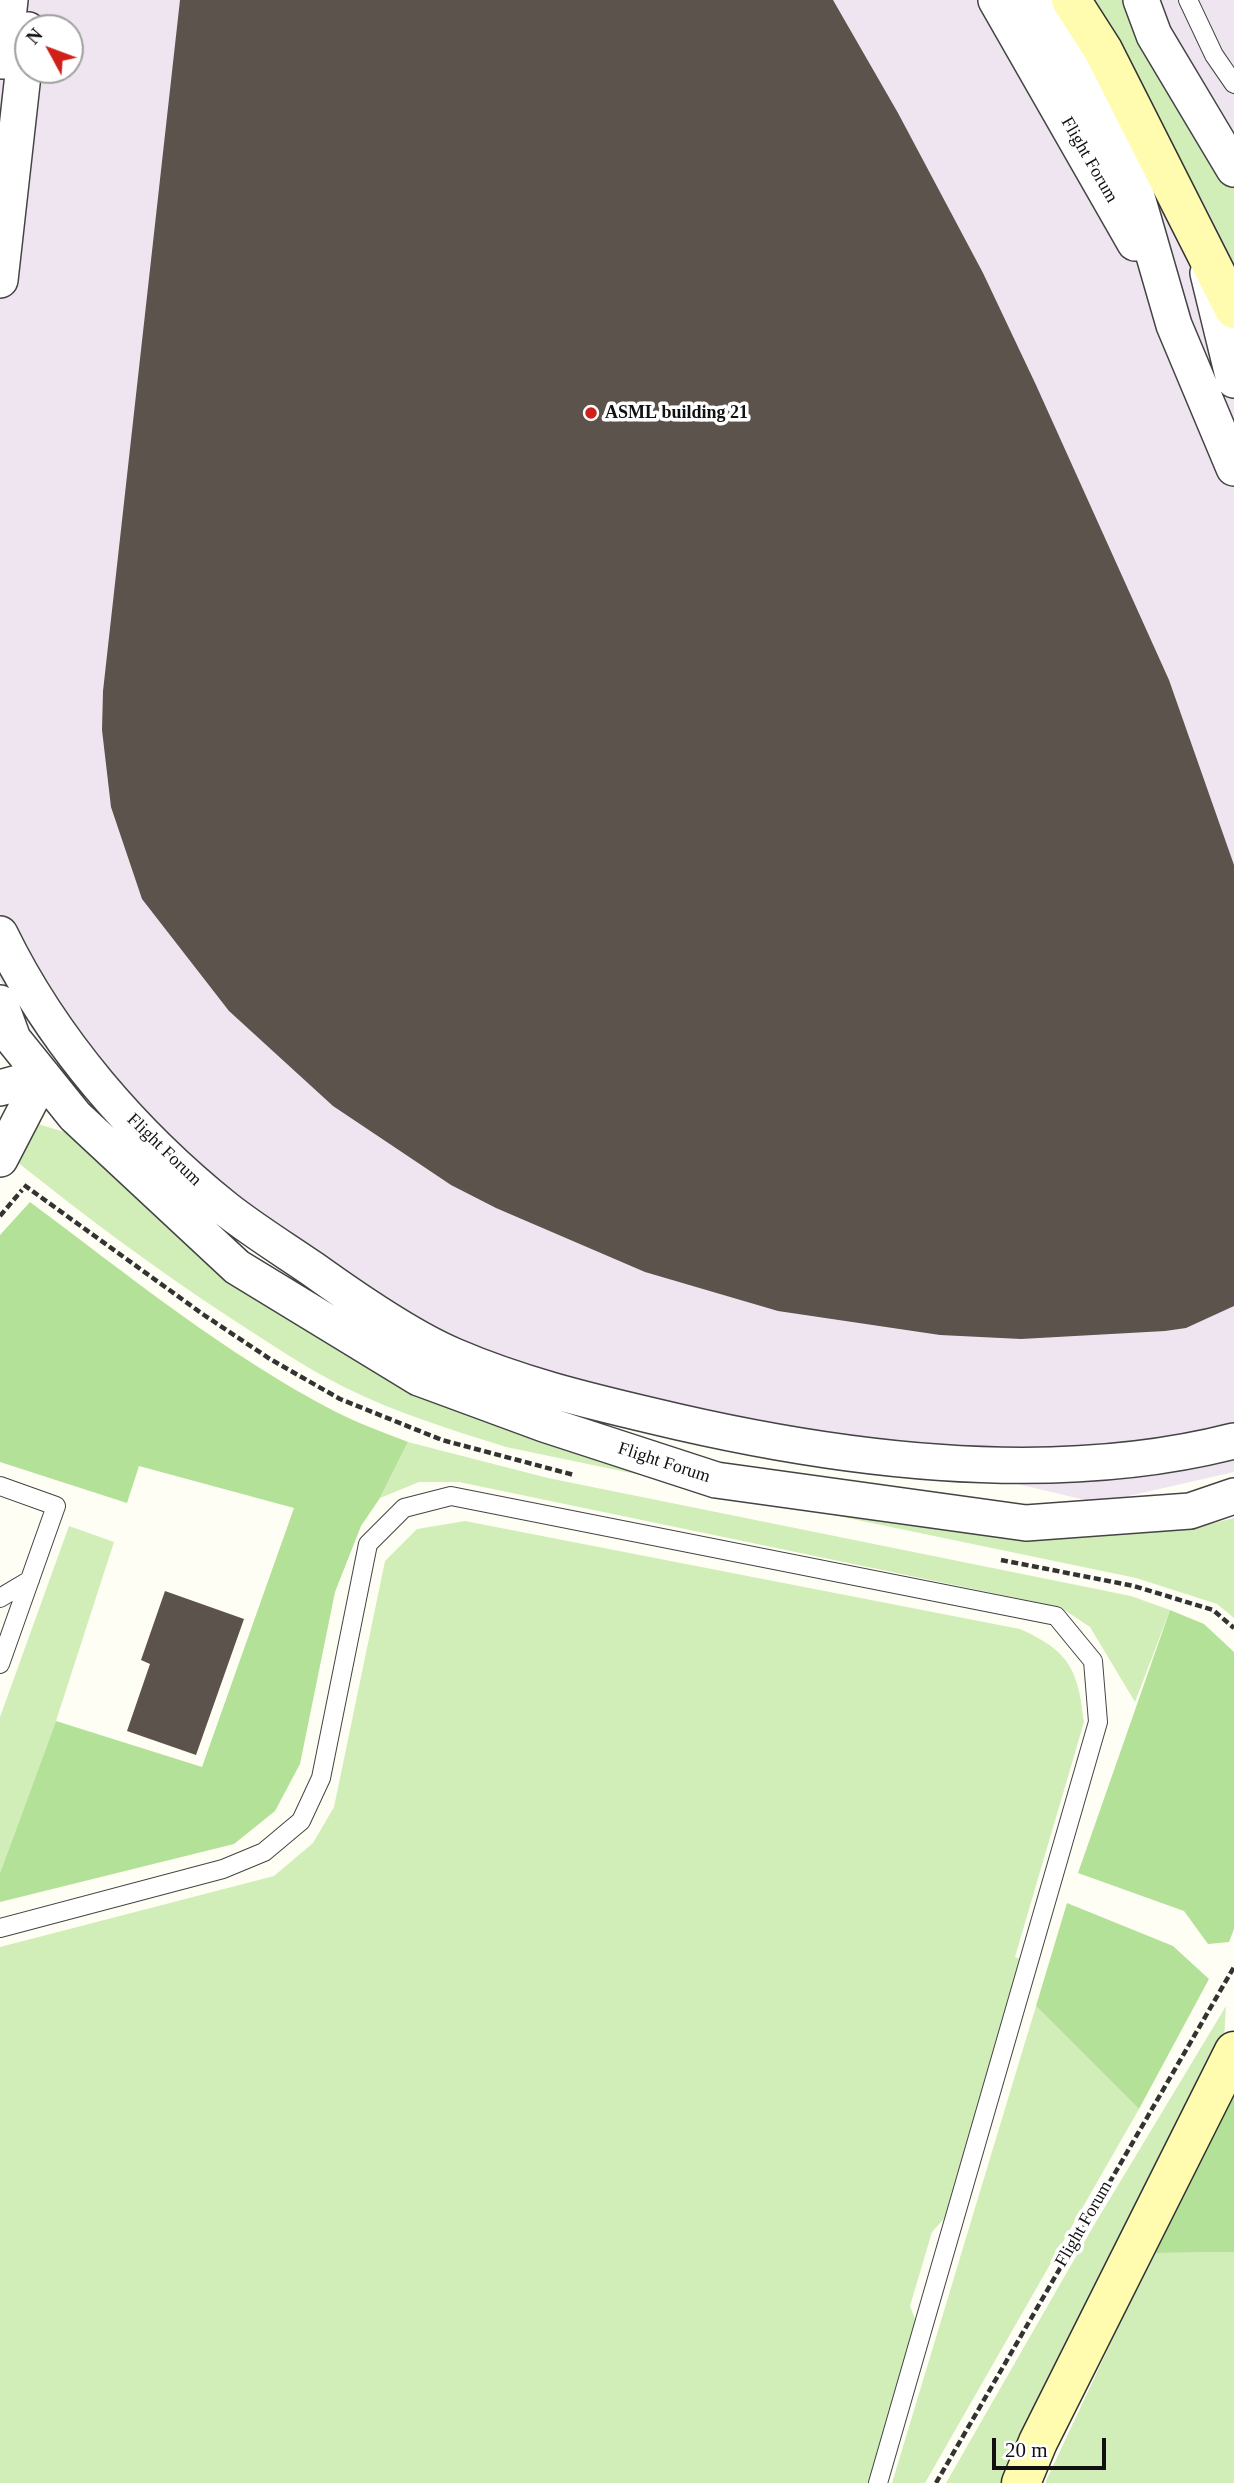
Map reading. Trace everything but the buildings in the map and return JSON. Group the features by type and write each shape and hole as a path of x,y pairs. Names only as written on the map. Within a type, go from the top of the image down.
{"main road":[{"path":"1072,0 1103,50 1234,309"},
{"path":"1021,2483 1051,2417 1234,2052"}],"street":[{"path":"0,85 10,0"},
{"name":"Flight Forum","path":"996,0 1129,228 1174,325 1234,468"},
{"name":"Flight Forum","path":"1033,0 1094,102 1133,183 1174,325"},
{"path":"1141,0 1154,35 1234,169"},
{"path":"0,280 22,84"},
{"path":"1201,246 1234,380"},
{"name":"Flight Forum","path":"0,934 18,972 73,1054 145,1135 226,1208 381,1313 451,1355 556,1393 694,1426 835,1453 952,1462 1115,1461 1177,1456 1234,1441"},
{"name":"Flight Forum","path":"0,1003 13,1039 75,1116 237,1267 419,1378 544,1424 716,1480 1026,1523 1190,1511 1234,1496"},
{"path":"0,1088 43,1076"},
{"path":"0,1159 43,1076"},
{"name":"Flight Forum","path":"381,1313 419,1378"},
{"name":"Flight Forum","path":"419,1378 486,1368"},
{"name":"Flight Forum","path":"835,1453 918,1508"},
{"name":"Flight Forum","path":"918,1508 1017,1463"}],"lane":[{"path":"1188,0 1214,55 1234,84"},
{"path":"0,1486 56,1506 0,1664"},
{"path":"0,1928 223,1869 264,1852 301,1821 321,1778 369,1544 404,1507 451,1496 1056,1616 1093,1661 1098,1723 878,2483"},
{"path":"0,1598 30,1580"}],"path":[{"path":"0,1216 25,1186"},
{"name":"Flight Forum","path":"936,2483 1234,1967"}],"shaded area":[{"path":"0,0 1234,0 1234,1472 1098,1503 399,1338 183,1194 38,1038 0,980"}],"green space":[{"path":"1089,0 1131,0 1146,39 1234,188 1234,264 1205,205"},
{"path":"38,1124 68,1133 434,1398 1026,1533 1190,1529 1234,1518 1234,1618 1217,1604 1136,1578 506,1447 385,1405 346,1388 288,1355 176,1282 16,1161"},
{"path":"30,1202 254,1365 334,1411 408,1442 380,1498 361,1526 335,1592 300,1764 275,1811 234,1844 0,1902 0,1873 56,1721 202,1767 294,1508 139,1466 127,1503 0,1462 0,1235"},
{"path":"408,1442 548,1478 1131,1596 1170,1610 1135,1702 1090,1627 1060,1607 459,1482 419,1482 380,1498"},
{"path":"465,1521 1020,1629 1050,1645 1068,1664 1074,1675 1084,1722 1015,1957 1026,1961 953,2209 932,2232 910,2306 917,2324 871,2483 0,2483 0,1947 274,1876 313,1843 334,1807 385,1561 417,1529"},
{"path":"69,1526 114,1542 56,1721 0,1873 0,1717"},
{"path":"1170,1610 1204,1624 1234,1652 1234,1929 1229,1942 1208,1944 1184,1911 1078,1873"},
{"path":"1067,1903 1173,1946 1209,1979 1139,2109 1036,2006"},
{"path":"1036,2006 1139,2109 925,2483 892,2483"},
{"path":"1226,2006 1224,2040 1117,2241 1004,2483 946,2483 1094,2225"},
{"path":"1234,2089 1234,2252 1153,2253"},
{"path":"1234,2252 1234,2483 1045,2483 1153,2253"}],"place":[{"name":"ASML building 21","path":"591,413"}]}
